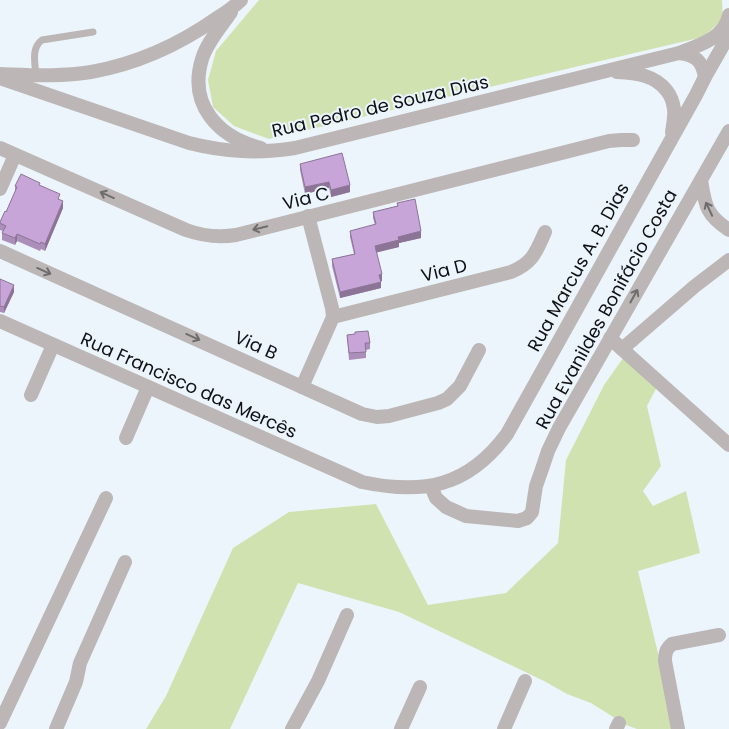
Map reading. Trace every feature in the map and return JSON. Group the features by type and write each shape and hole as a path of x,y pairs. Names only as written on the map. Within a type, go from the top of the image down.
{"street":[{"path":"0,74 36,75 91,72 120,65 148,56 184,39 209,24 235,2"},
{"path":"235,2 202,58 198,76 200,95 207,112 219,128 237,140 274,151"},
{"name":"Rua Pedro de Souza Dias","path":"0,78 195,145 228,151 274,151 295,148 677,54 706,43 720,32 729,15"},
{"name":"Rua Marcus A. B. Dias","path":"362,482 400,488 431,486 450,481 468,471 485,459 497,447 507,434 729,35"},
{"path":"661,83 661,68 667,59 677,54 689,54 698,59 705,77"},
{"path":"606,71 645,75 661,83 670,95 674,109 672,138"},
{"path":"670,95 683,100 696,95"},
{"name":"Rua Evanildes Bonifácio Costa","path":"431,486 436,498 446,507 466,516 518,521 527,518 532,512 536,486 548,451 559,428 701,180 725,149 729,131"},
{"name":"Via C","path":"0,148 197,234 211,237 230,236 609,141 633,140"},
{"path":"0,189 15,154"},
{"path":"701,180 708,211 717,222 729,230"},
{"path":"302,387 333,317 308,216"},
{"name":"Via D","path":"333,317 521,268 534,256 545,232"},
{"name":"Via B","path":"0,251 362,414 377,417 389,416 447,399 460,386 479,350"},
{"path":"622,349 695,286 729,260"},
{"name":"Rua Francisco das Mercês","path":"0,321 362,482"},
{"path":"610,338 729,445"},
{"path":"31,395 54,345"},
{"path":"126,438 148,387"},
{"path":"0,723 106,498"},
{"path":"56,729 76,682 80,663 125,562"},
{"path":"292,729 318,680 347,615"},
{"path":"678,729 665,654 667,648 672,644 719,635"},
{"path":"504,729 525,681"},
{"path":"402,729 420,687"}],"lane":[{"path":"36,75 34,50 38,43 42,40 93,32"}],"green space":[{"path":"259,0 722,0 723,19 703,37 269,139 234,126 213,107 208,80 216,51"},
{"path":"628,351 658,385 647,406 661,466 643,491 653,506 686,491 700,553 638,571 658,653 672,729 637,729 626,725 591,703 567,694 544,681 399,612 298,583 230,729 146,729 166,696 233,548 289,512 376,504 428,605 506,593 558,543 566,460 604,385"}],"building":[{"path":"342,153 350,185 331,190 329,182 305,187 300,164"},
{"path":"21,174 40,183 39,185 60,194 58,199 63,201 45,244 41,242 40,244 17,234 15,238 2,233 6,226 0,222 17,187 15,186"},
{"path":"415,199 421,231 398,237 399,240 375,246 382,274 379,275 381,282 340,292 332,259 355,254 350,231 376,224 373,212 398,206 397,203"},
{"path":"0,279 14,285 4,307 0,306"},
{"path":"368,331 370,343 365,343 366,352 349,353 347,335"}]}
